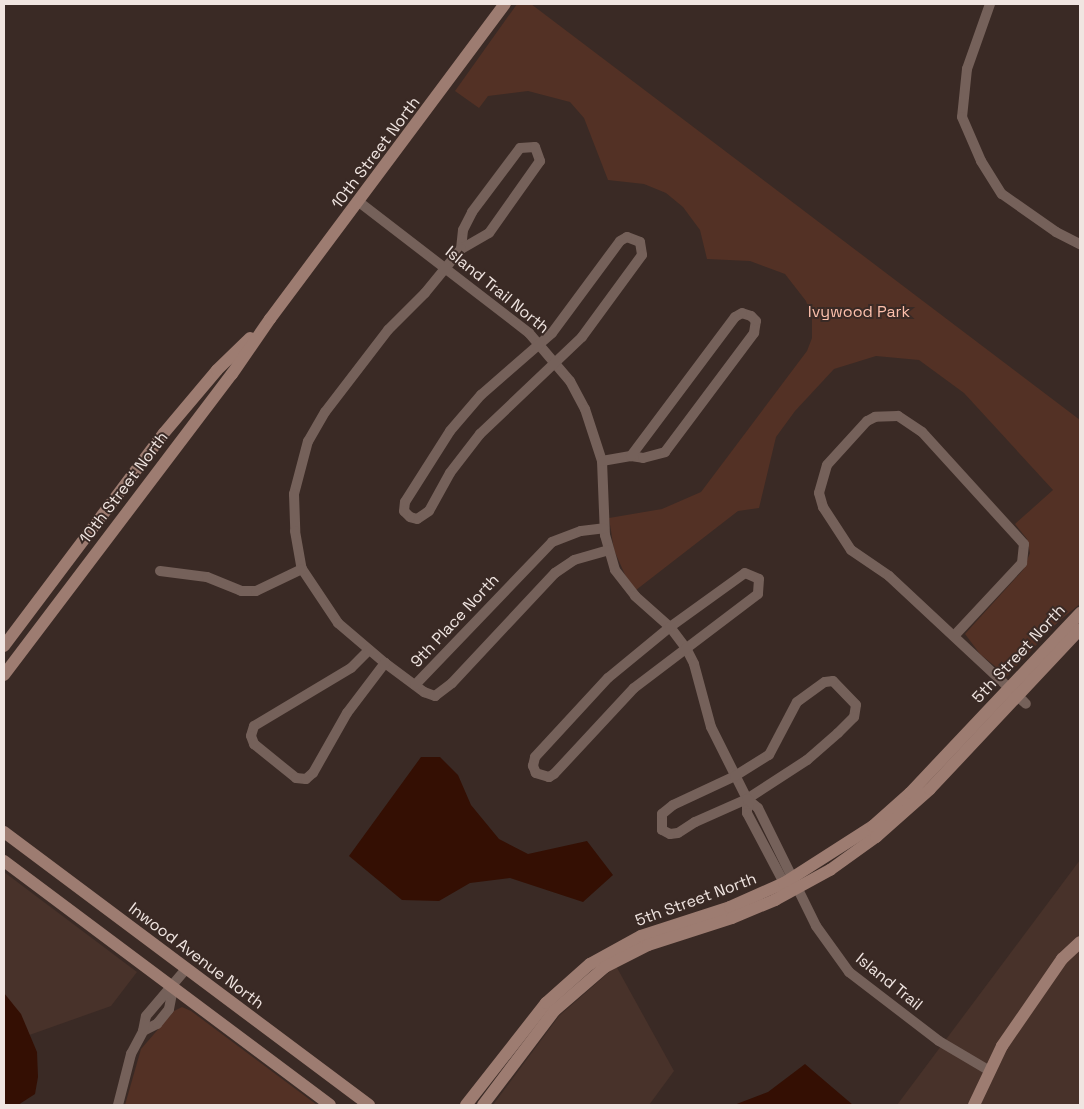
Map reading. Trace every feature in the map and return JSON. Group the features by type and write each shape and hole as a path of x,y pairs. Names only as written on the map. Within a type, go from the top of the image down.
{"main road":[{"name":"10th Street North","path":"4,675 232,374 270,319 506,4"},
{"name":"10th Street North","path":"4,646 164,432 217,370 270,319"},
{"name":"5th Street North","path":"1018,696 1080,613"},
{"name":"5th Street North","path":"466,1105 546,1003 588,965 636,938 792,884 847,859 891,825 1018,696 1080,629"},
{"name":"Inwood Avenue North","path":"4,832 370,1105"},
{"path":"4,861 330,1105"},
{"name":"5th Street North","path":"483,1105 554,1011 600,970 637,950 732,918 792,884"},
{"path":"974,1105 1002,1046 1062,959 1080,942"}],"street":[{"path":"990,4 967,69 962,117 981,161 1002,194 1056,232 1080,244"},
{"path":"415,685 385,663 338,623 302,569 295,531 294,494 308,441 325,412 377,343 447,268 461,249 489,233 540,162 535,147 520,148 472,212 463,230 461,249"},
{"name":"Island Trail North","path":"359,202 447,268 540,344 557,363 579,396 602,461 604,528 608,550 615,570 634,596 670,627 686,648 694,664 711,727 747,799 747,813 792,884"},
{"path":"627,237 640,242 642,255 574,347 480,434 450,473 429,512 417,519 410,517 404,511 405,502 445,437 481,395 540,344 552,333 620,241 627,237"},
{"path":"602,461 631,456 643,458 660,456 669,448 754,333 756,321 751,316 742,313 735,317 631,456"},
{"path":"954,636 1022,563 1024,544 922,432 898,416 875,417 867,421 826,465 819,493 823,507 851,550 889,576 1018,696"},
{"name":"9th Place North","path":"604,528 581,531 552,542 415,685 430,695 442,692 555,573 574,560 608,550"},
{"path":"160,571 208,577 241,592 256,591 302,569"},
{"path":"745,573 759,579 758,594 628,692 554,774 549,778 536,773 533,766 535,757 602,684 670,627 745,573"},
{"path":"369,650 350,668 254,726 251,736 254,744 296,778 306,779 313,773 346,713 385,663"},
{"path":"833,681 854,700 856,711 854,717 807,760 747,799 695,822 678,833 670,834 662,830 662,814 673,805 735,776 769,755 802,696 833,681"},
{"name":"Island Trail","path":"792,884 821,934 849,972 939,1041 990,1071"},
{"path":"118,1105 131,1054 143,1032 157,1024 168,1009 173,988 186,969"}],"shaded area":[{"path":"421,757 440,757 458,775 471,805 499,839 528,854 587,841 613,875 583,902 510,878 470,883 439,901 402,900 349,856"},
{"path":"1080,860 1080,1105 897,1105"},
{"path":"4,872 137,972 111,1006 4,1044"},
{"path":"616,966 674,1071 649,1105 493,1105 559,1016"},
{"path":"4,993 21,1014 37,1052 38,1077 35,1094 18,1105 4,1105"},
{"path":"805,1064 853,1105 734,1105 768,1092"}],"green space":[{"name":"Ivywood Park","path":"517,4 531,4 1080,420 1080,604 1060,620 1007,676 980,654 965,634 1023,570 1030,553 1027,539 1015,524 1053,490 964,393 919,360 876,356 834,369 795,411 776,437 759,508 738,511 636,590 626,577 614,550 609,518 662,509 701,492 807,351 812,338 812,319 806,301 785,274 750,261 707,259 700,230 683,207 666,193 644,184 608,180 584,118 570,102 528,91 488,96 479,108 455,91"},
{"path":"182,1007 191,1011 317,1105 125,1105 141,1049 174,1011"}]}
